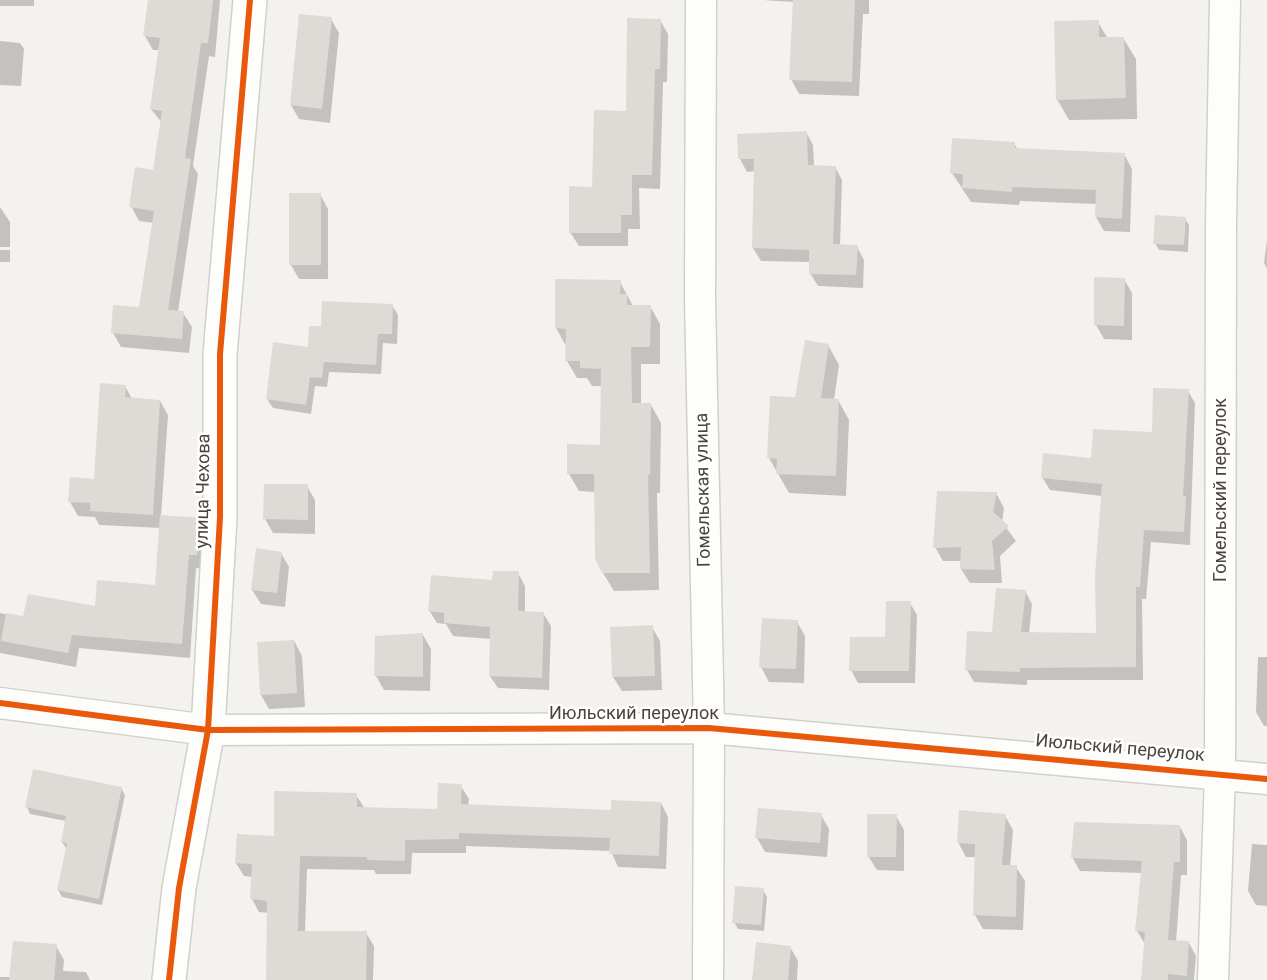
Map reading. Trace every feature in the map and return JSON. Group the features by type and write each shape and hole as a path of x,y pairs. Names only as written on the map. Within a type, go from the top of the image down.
{"street":[{"name":"улица Чехова","path":"169,980 179,888 208,730 220,517 220,354 250,0"},
{"name":"Гомельская улица","path":"701,0 700,299 709,728 708,980"},
{"name":"Гомельский переулок","path":"1213,980 1221,773 1221,223 1225,0"},
{"name":"Июльский переулок","path":"0,704 208,730 709,728 1267,779"}],"building":[{"path":"148,0 213,0 208,43 201,43 185,158 191,159 168,310 184,311 182,339 111,333 113,305 139,307 154,211 129,207 135,167 153,170 162,111 150,109 160,38 143,36"},
{"path":"793,0 855,0 852,82 789,80"},
{"path":"299,14 332,17 322,109 290,105"},
{"path":"627,18 661,19 660,69 655,69 652,175 632,175 632,215 621,215 621,233 569,233 569,186 592,187 594,110 626,111"},
{"path":"1099,20 1099,37 1124,37 1126,98 1056,100 1054,21"},
{"path":"807,131 808,165 836,166 833,244 858,245 856,275 809,274 809,250 752,248 754,159 738,159 737,134"},
{"path":"952,138 1015,142 1015,148 1125,153 1122,219 1095,217 1096,190 1012,187 1012,192 962,188 963,174 950,173"},
{"path":"289,193 321,193 321,265 289,265"},
{"path":"1155,215 1186,217 1184,245 1153,244"},
{"path":"1094,277 1125,278 1124,326 1094,325"},
{"path":"555,279 621,280 620,294 627,294 627,305 651,305 650,347 631,347 632,403 651,403 650,475 648,475 650,573 602,573 595,559 594,474 567,474 567,444 600,445 601,369 580,368 580,361 565,361 566,329 555,328"},
{"path":"322,301 393,304 392,334 378,334 376,365 324,362 322,378 310,377 306,405 266,399 273,342 308,347 309,326 321,326"},
{"path":"805,340 829,344 821,398 839,399 836,476 776,474 777,459 767,458 770,396 795,397"},
{"path":"100,383 126,385 125,397 160,400 153,515 90,511 90,503 68,502 70,477 94,479"},
{"path":"1153,388 1189,389 1183,496 1186,496 1184,532 1144,530 1140,587 1136,587 1136,667 1020,668 1020,672 965,670 967,631 992,632 996,588 1026,590 1021,632 1096,633 1095,575 1102,484 1041,478 1043,453 1091,458 1093,429 1152,432"},
{"path":"264,484 308,484 308,520 263,519"},
{"path":"937,491 997,492 993,512 1009,526 992,541 995,570 960,569 961,547 933,548"},
{"path":"160,515 200,518 197,555 189,555 182,644 72,635 68,653 1,641 6,613 23,616 28,594 95,606 97,580 155,585"},
{"path":"256,548 282,552 277,593 251,590"},
{"path":"493,571 519,571 518,611 544,612 542,678 489,676 490,627 444,623 444,613 428,611 431,575 492,580"},
{"path":"886,601 911,601 909,671 849,671 850,637 885,637"},
{"path":"762,618 798,620 796,669 759,668"},
{"path":"653,625 655,676 612,677 610,627"},
{"path":"423,633 423,677 374,676 375,636"},
{"path":"294,640 297,693 260,695 257,642"},
{"path":"33,769 122,787 99,899 57,890 67,843 61,842 66,816 25,807"},
{"path":"438,783 462,784 461,804 611,810 611,800 661,802 659,856 609,854 610,838 459,833 459,839 405,840 405,861 367,860 367,857 300,856 298,931 367,931 366,980 266,980 267,901 250,899 252,864 235,863 237,834 274,836 274,791 357,793 357,807 437,809"},
{"path":"758,808 822,813 820,843 755,838"},
{"path":"959,810 1006,814 1002,865 1017,865 1016,917 973,915 975,844 957,843"},
{"path":"867,814 897,814 896,857 867,857"},
{"path":"1074,822 1180,825 1180,862 1174,862 1168,940 1189,941 1187,976 1168,974 1168,980 1141,980 1145,932 1135,931 1142,861 1071,858"},
{"path":"735,886 764,888 761,925 732,923"},
{"path":"13,941 57,944 54,980 9,980"},
{"path":"756,942 791,946 788,980 752,980"}],"cycle path":[{"path":"169,980 179,888 208,730 220,517 220,354 250,0"},
{"path":"0,703 208,730 709,728 1267,779"}]}
